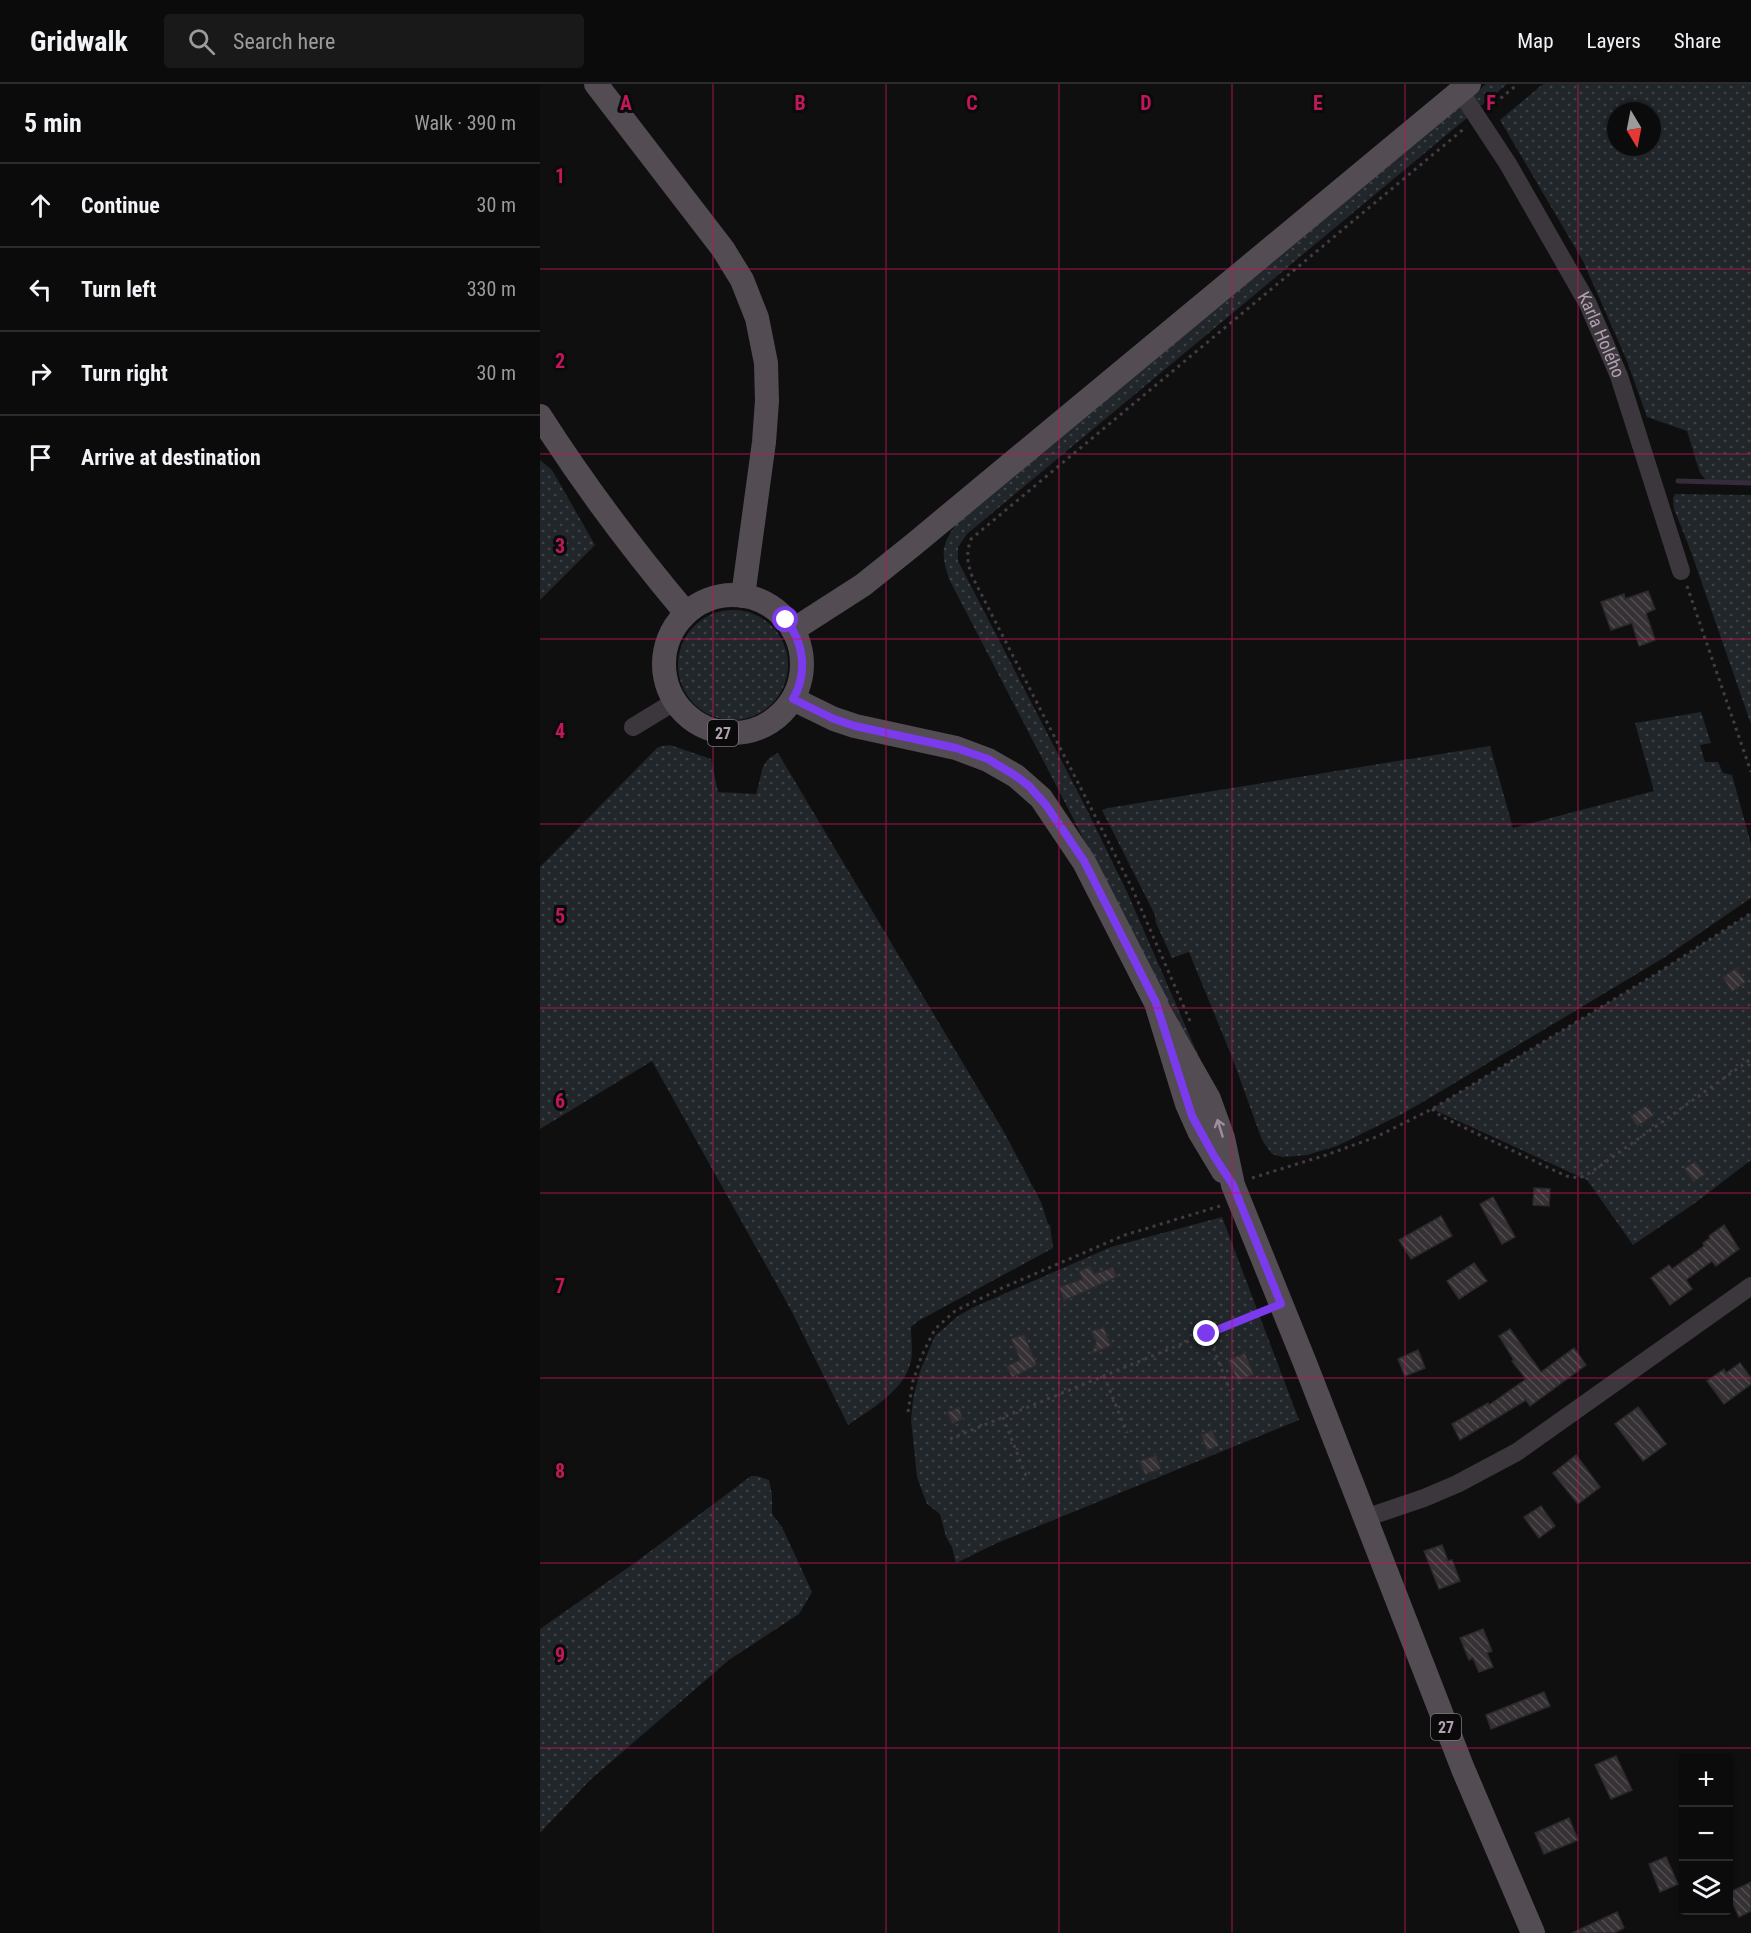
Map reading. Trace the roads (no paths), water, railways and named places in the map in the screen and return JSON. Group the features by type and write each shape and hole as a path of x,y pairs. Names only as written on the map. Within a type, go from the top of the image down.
{"main road":[{"path":"596,84 718,241 742,280 757,318 766,363 767,401 764,442 743,596"},
{"path":"793,630 854,592 913,545 1465,88"},
{"path":"540,416 612,521 686,613"},
{"name":"27","path":"722,596 743,596 772,607 793,630 799,644 801,679 793,699 779,716 768,724 755,730 733,734 714,732 686,716 674,702 664,676 664,655 673,629 686,613 709,599 722,596"},
{"name":"27","path":"793,699 834,719 855,726 972,753 1003,767 1029,786 1052,812 1084,861 1159,1011 1192,1116 1236,1193 1467,1779 1533,1933"}],"street":[{"name":"Karla Holého","path":"1465,88 1478,118 1508,164 1588,304 1618,376 1681,571"},
{"path":"633,727 674,702"},
{"path":"1365,1518 1457,1484 1516,1452 1751,1286"}],"waterway":[{"path":"1678,481 1751,483"}]}
